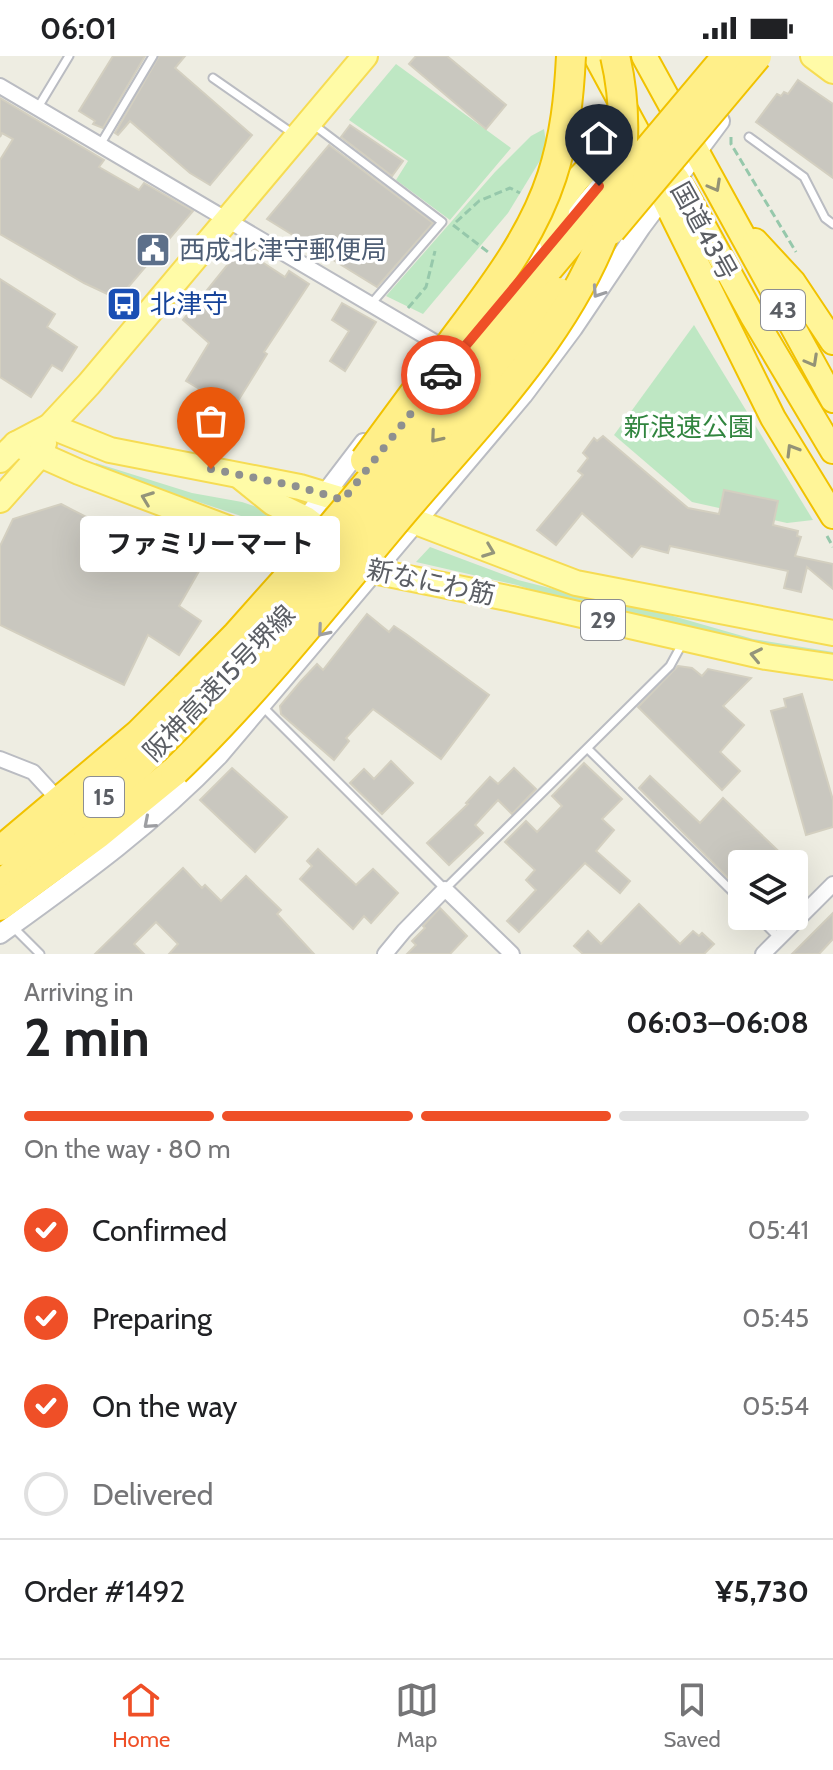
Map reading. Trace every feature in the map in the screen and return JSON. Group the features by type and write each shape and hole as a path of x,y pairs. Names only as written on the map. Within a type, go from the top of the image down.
{"highway":[{"path":"237,635 513,256 535,218 563,137 571,56"},
{"path":"596,56 670,187 773,418 833,516"},
{"path":"4,922 207,740 264,677 494,404 551,331 591,264 607,226 618,187 622,148 615,56"},
{"name":"国道43号","path":"644,56 833,400"},
{"name":"阪神高速15号堺線","path":"0,848 139,734 237,635 727,56"},
{"name":"阪神高速15号堺線","path":"0,885 155,752 256,648 757,56"},
{"path":"552,241 558,205 576,181 636,131"},
{"name":"国道43号","path":"670,187 752,315 833,451"},
{"path":"733,220 793,282 833,342"}],"main road":[{"name":"新なにわ筋","path":"8,452 50,426 365,56"},
{"path":"813,56 833,71"},
{"name":"新なにわ筋","path":"0,500 40,455 50,426"},
{"name":"新なにわ筋","path":"50,426 110,450 237,474 334,497 416,522 576,583 833,633"},
{"name":"新なにわ筋","path":"8,452 40,455 262,541 300,552 373,571 766,657 833,667"},
{"path":"237,474 273,503 321,530 373,571"}],"street":[{"path":"334,497 552,241 636,131 670,104 711,56"},
{"path":"4,922 58,894 145,826 184,791 261,705 523,395 670,187 772,56"},
{"path":"0,86 523,395"},
{"path":"0,848 202,665 321,530 334,497 439,345 558,205"},
{"path":"300,552 321,530 416,522"},
{"path":"0,759 33,772 56,797"},
{"path":"763,954 833,884"},
{"path":"385,954 445,889 512,954"}],"lane":[{"path":"37,109 69,56"},
{"path":"100,145 153,56"},
{"path":"213,78 303,129 442,222 371,304"},
{"path":"749,137 804,177 825,218 833,224"},
{"path":"261,705 445,889 670,666 685,639"},
{"path":"588,749 728,887"},
{"path":"4,922 40,954"},
{"path":"771,930 779,938"}],"path":[{"path":"731,134 731,144 802,261"},
{"path":"453,225 479,201 510,188 526,196"},
{"path":"442,222 453,225 489,253"},
{"path":"399,320 426,287 430,262 437,248"}],"green space":[{"path":"396,64 511,148 450,220 396,180 408,161 349,120"},
{"path":"544,129 547,149 508,213 423,314 386,296 495,172 531,136"},
{"name":"新浪速公園","path":"694,325 813,520 787,523 692,502 614,435"},
{"path":"96,463 192,493 242,502 271,512 265,520 250,519 93,467"},
{"path":"430,547 518,580 666,614 753,639 833,652 833,657 676,628 584,607 517,585 416,562"}],"building":[{"path":"113,56 145,56 103,128 93,124 95,121 79,111"},
{"path":"159,56 185,56 175,68 252,135 210,185 190,173 130,121 118,135 115,133"},
{"path":"416,56 447,56 506,105 486,129 409,64"},
{"path":"798,80 833,104 833,178 756,122 777,94 788,94"},
{"path":"0,98 104,160 99,167 139,190 144,183 193,211 118,299 0,234 0,160 13,139 2,133 0,137"},
{"path":"350,125 403,161 392,176 341,137"},
{"path":"329,145 433,223 377,287 267,219"},
{"path":"245,243 263,254 259,260 285,277 289,271 309,284 264,352 267,354 233,409 186,381 209,343 183,320"},
{"path":"0,279 55,314 47,327 77,347 62,371 52,365 31,397 0,377"},
{"path":"342,303 376,322 345,371 330,361 349,331 332,320"},
{"path":"603,436 688,508 719,514 724,490 778,501 773,525 798,531 797,536 801,537 795,556 833,564 833,589 807,567 801,592 784,588 788,571 670,546 668,553 641,546 632,557 582,513 556,545 537,530 583,475 578,471 588,458 583,453 594,438 597,441"},
{"path":"61,504 123,533 126,526 210,552 179,606 201,621 179,655 148,635 124,685 0,625 0,546 13,519"},
{"path":"367,614 389,632 394,626 489,695 441,759 373,709 346,738 349,741 334,760 281,714 280,706 301,681 317,664 323,670"},
{"path":"678,666 692,668 702,676 708,669 751,678 723,706 744,725 720,752 740,771 722,790 638,707"},
{"path":"802,694 833,800 833,827 806,835 771,711 786,707 784,699"},
{"path":"391,761 413,783 382,814 350,783 364,769 374,779"},
{"path":"584,763 622,799 602,819 614,830 596,851 630,881 620,893 585,863 519,932 507,921 536,890 526,880 535,870 505,842 526,821 537,832 562,806 552,796"},
{"path":"232,768 287,817 255,852 200,800"},
{"path":"514,768 536,789 512,814 498,800 475,825 483,833 449,865 427,843 468,804 490,777 498,784"},
{"path":"650,776 700,823 723,798 777,850 728,850 728,878 639,788"},
{"path":"318,849 356,885 373,869 398,893 371,923 364,916 353,929 300,879 312,866 307,861"},
{"path":"183,868 202,888 205,885 221,901 246,876 281,910 277,914 314,954 169,954 178,944 156,922 134,944 144,954 95,954"},
{"path":"639,904 680,944 693,931 699,936 702,933 714,944 704,954 583,954 574,946 588,931 601,944"},
{"path":"440,908 467,936 450,954 407,954 416,945 412,941"},
{"path":"833,913 833,939 819,954 792,954"}],"way so far":[{"path":"211,469 300,487 343,500 441,375"}],"place":[{"name":"西成北津守郵便局","path":"153,250"},
{"name":"北津守","path":"124,304"},
{"name":"ファミリーマート","path":"211,469"}],"route":[{"path":"441,375 599,186"}]}
